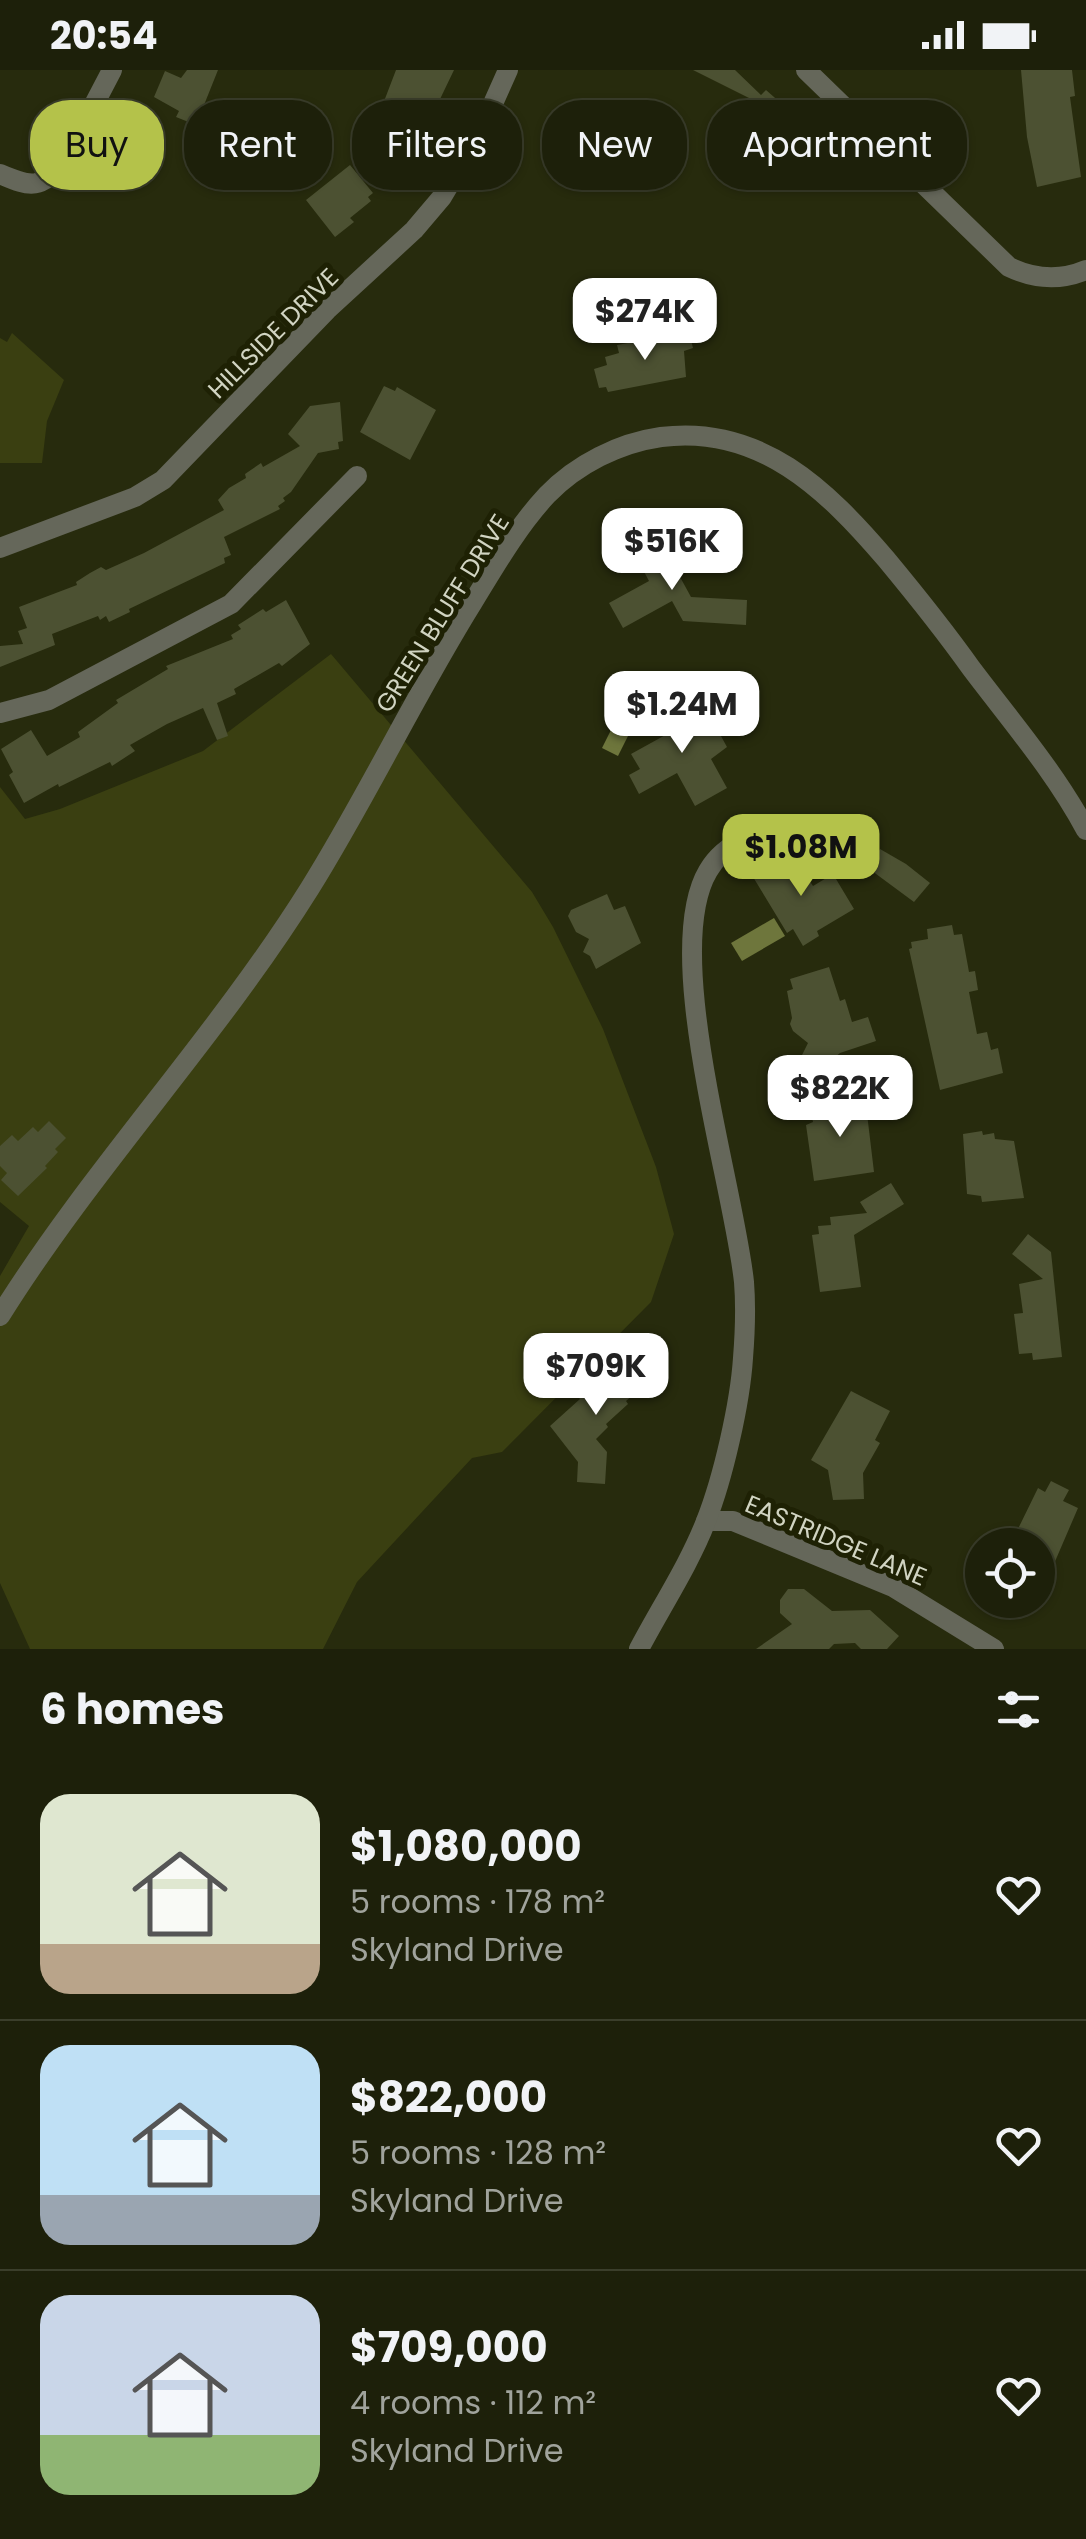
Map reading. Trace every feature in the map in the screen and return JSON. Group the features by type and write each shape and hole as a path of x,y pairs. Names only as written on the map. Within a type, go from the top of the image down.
{"street":[{"path":"0,174 24,184 43,183 64,162 112,70"},
{"name":"HILLSIDE DRIVE","path":"0,548 135,497 163,480 327,310 414,230 442,197 479,135 508,70"},
{"path":"806,70 1009,266 1044,278 1086,270"},
{"name":"GREEN BLUFF DRIVE","path":"0,1316 38,1256 300,904 489,575 548,495 607,453 655,438 720,438 780,460 816,484 847,512 931,613 1064,790 1086,830"},
{"path":"0,713 48,700 222,610 357,476"},
{"path":"640,1649 706,1521 736,1412 743,1362 744,1298 702,1045 693,978 692,926 702,885 725,849 750,836 792,826"},
{"name":"EASTRIDGE LANE","path":"706,1521 733,1520 893,1587 994,1649"}],"shaded area":[{"path":"12,333 64,380 47,421 42,463 0,463 0,338 7,342"},
{"path":"707,514 734,517 733,533 712,532 701,537 693,522"},
{"path":"331,654 532,892 553,927 603,1029 656,1167 674,1234 651,1302 502,1452 472,1458 357,1582 323,1649 30,1649 0,1583 0,1276 29,1226 0,1202 0,787 25,819 60,809 203,751"},
{"path":"619,714 635,722 618,756 602,748"},
{"path":"774,918 785,936 742,961 731,943"}],"building":[{"path":"187,70 218,70 206,100 184,100 184,120 176,117 179,111 154,97 165,71 181,78"},
{"path":"396,70 454,70 440,100 384,100"},
{"path":"693,70 735,70 761,95 766,90 777,100 753,100"},
{"path":"1021,70 1072,70 1075,96 1070,97 1081,177 1037,187 1027,137"},
{"path":"350,165 352,190 373,193 368,197 371,201 350,218 354,222 335,237 306,200 319,190 332,190 332,179"},
{"path":"689,332 693,348 684,351 686,377 608,392 606,387 599,388 594,369 607,365 605,357 619,353 617,345"},
{"path":"384,386 395,391 397,387 436,410 410,460 360,432"},
{"path":"340,402 343,441 338,442 339,449 318,453 283,498 280,509 224,537 231,555 224,558 225,563 109,622 106,616 100,620 98,616 52,634 55,645 0,667 0,646 23,644 18,631 27,628 19,607 77,585 101,567 106,570 144,553 224,510 218,500 246,478 245,474 300,446 288,434 310,406"},
{"path":"657,535 691,597 747,600 746,625 683,621 672,601 623,628 609,603 649,581 632,549"},
{"path":"286,600 310,644 282,666 279,663 217,703 228,736 217,740 203,708 130,745 135,751 112,766 110,762 24,803 1,749 31,730 47,756 80,737 78,732 118,703 116,700 168,669 166,666 233,639 231,635 241,629 238,625"},
{"path":"677,702 683,714 692,709 700,725 711,718 727,747 711,759 727,788 695,806 677,773 639,794 629,775 640,769 631,754 669,733 658,713"},
{"path":"880,849 930,883 914,902 868,868"},
{"path":"780,854 791,872 800,866 813,886 833,874 854,909 817,931 819,936 803,946 793,929 787,933 750,872"},
{"path":"607,894 614,910 625,906 641,943 596,969 590,956 583,952 589,939 576,932 568,916 571,910"},
{"path":"952,925 954,935 962,934 969,972 975,971 978,990 969,992 977,1034 987,1032 991,1050 998,1048 1003,1073 940,1090 909,949 911,942 928,939 927,929"},
{"path":"829,967 852,1022 868,1017 876,1041 810,1068 801,1057 808,1043 790,1024 787,991 793,989 790,979"},
{"path":"865,1097 874,1172 814,1181 806,1125 813,1122 810,1108"},
{"path":"49,1121 66,1138 55,1149 58,1152 47,1168 18,1196 1,1180 7,1173 0,1166 0,1146 12,1135 18,1141 33,1127 38,1132"},
{"path":"982,1131 983,1135 994,1133 995,1139 1014,1141 1024,1198 982,1202 981,1196 967,1194 963,1134"},
{"path":"891,1183 904,1204 854,1235 861,1287 820,1292 812,1235 819,1234 818,1226 831,1225 830,1217 867,1213 860,1202"},
{"path":"1028,1234 1051,1252 1062,1357 1033,1360 1032,1353 1019,1354 1014,1314 1023,1313 1019,1284 1043,1279 1012,1254"},
{"path":"619,1355 645,1384 596,1439 607,1452 605,1484 577,1482 578,1462 550,1426 580,1399 575,1393"},
{"path":"851,1391 890,1411 875,1440 880,1443 863,1473 864,1499 833,1500 828,1470 811,1460"},
{"path":"1051,1481 1069,1490 1063,1501 1078,1508 1055,1561 1055,1528 1018,1528 1038,1488 1045,1492"},
{"path":"788,1589 804,1589 832,1611 870,1610 899,1636 887,1649 861,1649 855,1643 834,1644 829,1649 756,1649 792,1624 780,1613 780,1600"}]}
